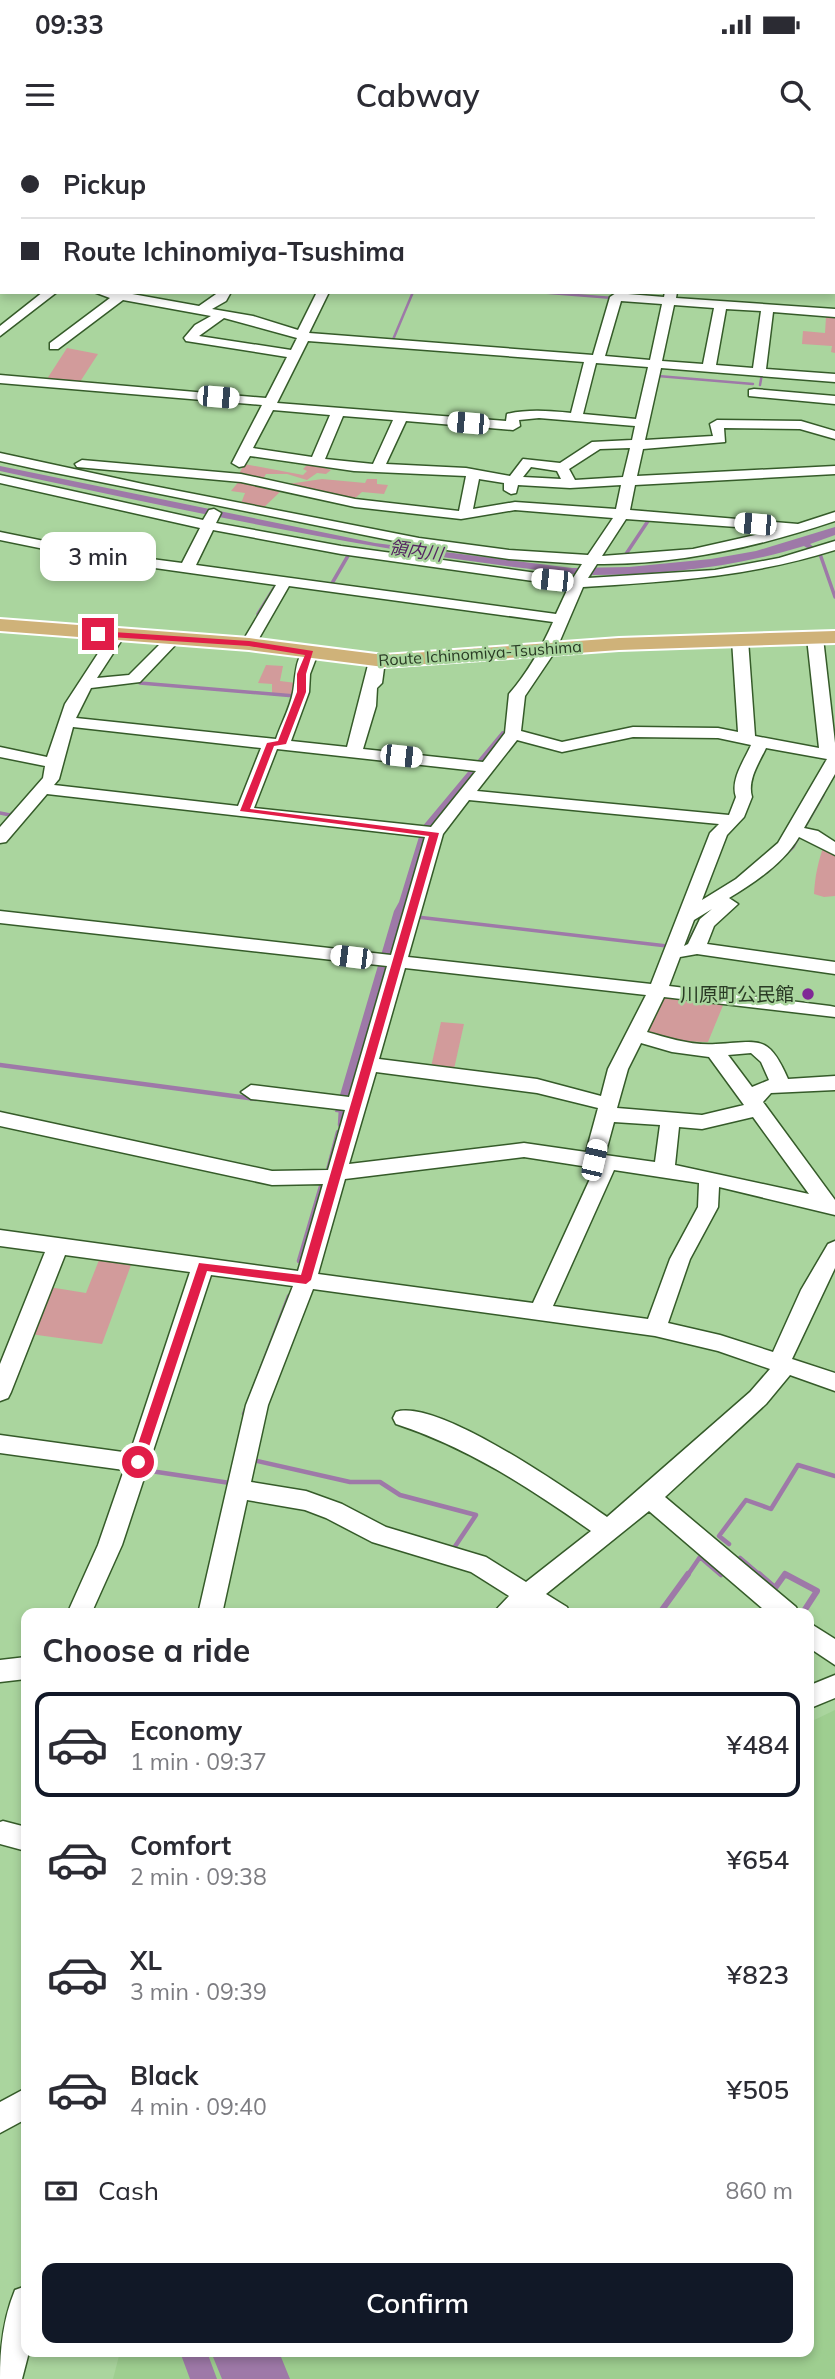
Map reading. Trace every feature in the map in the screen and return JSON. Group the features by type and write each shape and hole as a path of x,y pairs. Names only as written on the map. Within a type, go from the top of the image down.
{"main road":[{"name":"Route Ichinomiya-Tsushima","path":"0,625 249,644 377,661 825,637"}],"street":[{"path":"0,332 48,294"},
{"path":"201,310 222,298 224,294"},
{"path":"187,568 295,354 322,294"},
{"path":"54,346 124,295 276,326 303,336 835,378"},
{"path":"576,417 616,297 670,299 767,310"},
{"path":"670,299 720,308 835,315"},
{"path":"211,1608 257,1405 306,1280 336,1175 348,1104 368,1065 389,961 428,832 465,795 481,766 513,734 517,694 525,688 548,650 577,582 622,514 670,299"},
{"path":"709,368 720,308"},
{"path":"751,408 767,310"},
{"path":"223,314 199,328 190,338 295,354"},
{"path":"0,318 15,320"},
{"path":"0,379 513,426 512,417 539,414 641,423"},
{"path":"514,506 511,493 513,481 528,462 562,468 590,448 720,439 717,424 751,408 835,400"},
{"path":"751,408 835,435"},
{"path":"317,462 338,412"},
{"path":"378,468 401,417"},
{"path":"246,451 317,462 474,473 513,481 570,484 745,472 835,470"},
{"path":"1,457 232,477 355,503 466,514 514,506 803,528"},
{"path":"1,457 218,505 414,540 590,561 644,559 717,550 803,528 835,516"},
{"path":"562,468 570,484"},
{"path":"466,514 474,473"},
{"path":"0,479 133,511 428,565 577,582 715,574 782,562 835,545"},
{"path":"1,537 98,556 562,619"},
{"path":"249,644 285,581"},
{"path":"0,838 51,779 66,722 117,635"},
{"path":"696,948 713,914 790,861 803,833 833,756 825,637"},
{"path":"86,684 134,679 173,639"},
{"path":"540,1311 601,1161 606,1109 618,1069 657,993 719,833 732,820 744,797 744,778 754,741 740,640"},
{"path":"244,811 302,692 302,674 310,653"},
{"path":"354,751 368,706 369,686 374,683 377,661"},
{"path":"66,722 481,766"},
{"path":"513,734 562,747 633,732 718,733 833,756"},
{"path":"0,752 54,762"},
{"path":"42,789 428,832"},
{"path":"465,795 732,820"},
{"path":"803,833 835,850"},
{"path":"687,917 743,883 803,833"},
{"path":"0,917 830,1012"},
{"path":"672,955 696,948 835,968"},
{"path":"636,1035 672,1046 715,1051 752,1045 758,1047 769,1054 781,1084"},
{"path":"715,1051 756,1105 788,1155 832,1207"},
{"path":"368,1065 537,1086 606,1109 672,1122 702,1122 756,1105"},
{"path":"756,1105 758,1092 781,1084 835,1083"},
{"path":"251,1092 348,1104"},
{"path":"0,1119 272,1178 336,1175 514,1150 709,1177 832,1207"},
{"path":"665,1170 667,1132 672,1122"},
{"path":"655,1328 680,1259 708,1207 709,1177"},
{"path":"0,1238 655,1328 720,1343 835,1382"},
{"path":"0,1391 58,1246"},
{"path":"512,1608 649,1497 758,1398 782,1365 812,1290 835,1249"},
{"path":"82,1608 110,1545 203,1266"},
{"path":"404,1418 440,1427 492,1454 608,1530"},
{"path":"0,1444 138,1462"},
{"path":"238,1489 306,1502 334,1511 380,1535 478,1564 548,1608"},
{"path":"649,1497 780,1608"},
{"path":"814,1637 835,1654"},
{"path":"0,1671 21,1669"},
{"path":"814,1695 835,1686"},
{"path":"0,2119 21,2105"},
{"path":"6,2379 21,2320"}],"shaded area":[{"path":"826,317 835,318 835,353 831,352 832,346 802,344 803,331 825,333"},
{"path":"67,348 98,354 78,385 45,382"},
{"path":"309,463 331,470 326,474 317,473 307,480 287,474 266,474 263,479 239,474 244,464 303,475 307,471 303,469"},
{"path":"322,479 365,483 367,479 377,479 377,484 388,485 384,494 362,492 353,500 304,491 307,488 288,484"},
{"path":"240,480 281,491 261,510 240,506 245,493 231,491"},
{"path":"266,665 283,666 280,681 296,683 294,695 272,694 272,684 258,683"},
{"path":"824,845 835,853 835,896 814,894"},
{"path":"665,996 724,1003 708,1042 674,1041 648,1032"},
{"path":"441,1022 464,1024 454,1069 431,1067"},
{"path":"99,1260 131,1265 102,1344 30,1334 49,1287 86,1293"},
{"path":"835,1710 835,2379 113,2379 119,2357 814,2357 814,1720"}],"water":[{"name":"領内川","path":"0,466 375,543 572,568 629,567 711,559 756,551 835,527 835,535 810,544 815,548 810,550 804,546 725,564 672,571 592,575 591,579 576,579 574,574 429,555 214,516 0,471"},
{"path":"502,731 508,732 428,829 345,1113 335,1112 394,911 422,827"},
{"path":"182,2357 209,2357 217,2379 190,2379"},
{"path":"213,2357 281,2357 290,2379 222,2379"}],"waterway":[{"path":"392,342 412,294"},
{"path":"562,294 613,298"},
{"path":"760,385 762,374"},
{"path":"658,376 753,384"},
{"path":"624,557 650,518"},
{"path":"331,585 349,554"},
{"path":"820,554 835,597"},
{"path":"258,614 276,585 273,583"},
{"path":"140,683 295,696"},
{"path":"767,872 793,847 823,795"},
{"path":"0,813 10,815 14,812"},
{"path":"680,947 688,943 704,913"},
{"path":"417,917 667,946"},
{"path":"0,1065 256,1099"},
{"path":"340,1125 341,1109"},
{"path":"328,1170 338,1132"},
{"path":"299,1261 322,1183"},
{"path":"244,1414 289,1296"},
{"path":"253,1460 350,1482 380,1482 400,1495 476,1515 454,1548"},
{"path":"729,1544 719,1536 746,1500 771,1509 798,1465 835,1476"},
{"path":"144,1470 230,1483"},
{"path":"687,1576 700,1557 721,1575"},
{"path":"740,1558 761,1576"},
{"path":"663,1608 688,1574"},
{"path":"759,1574 775,1588 785,1574 817,1591 806,1608"}],"place":[{"name":"川原町公民館","path":"808,994"}],"route":[{"path":"98,634 249,644 310,653 302,674 302,692 282,744 271,743 244,811 435,833 306,1280 203,1266 138,1462"}]}
